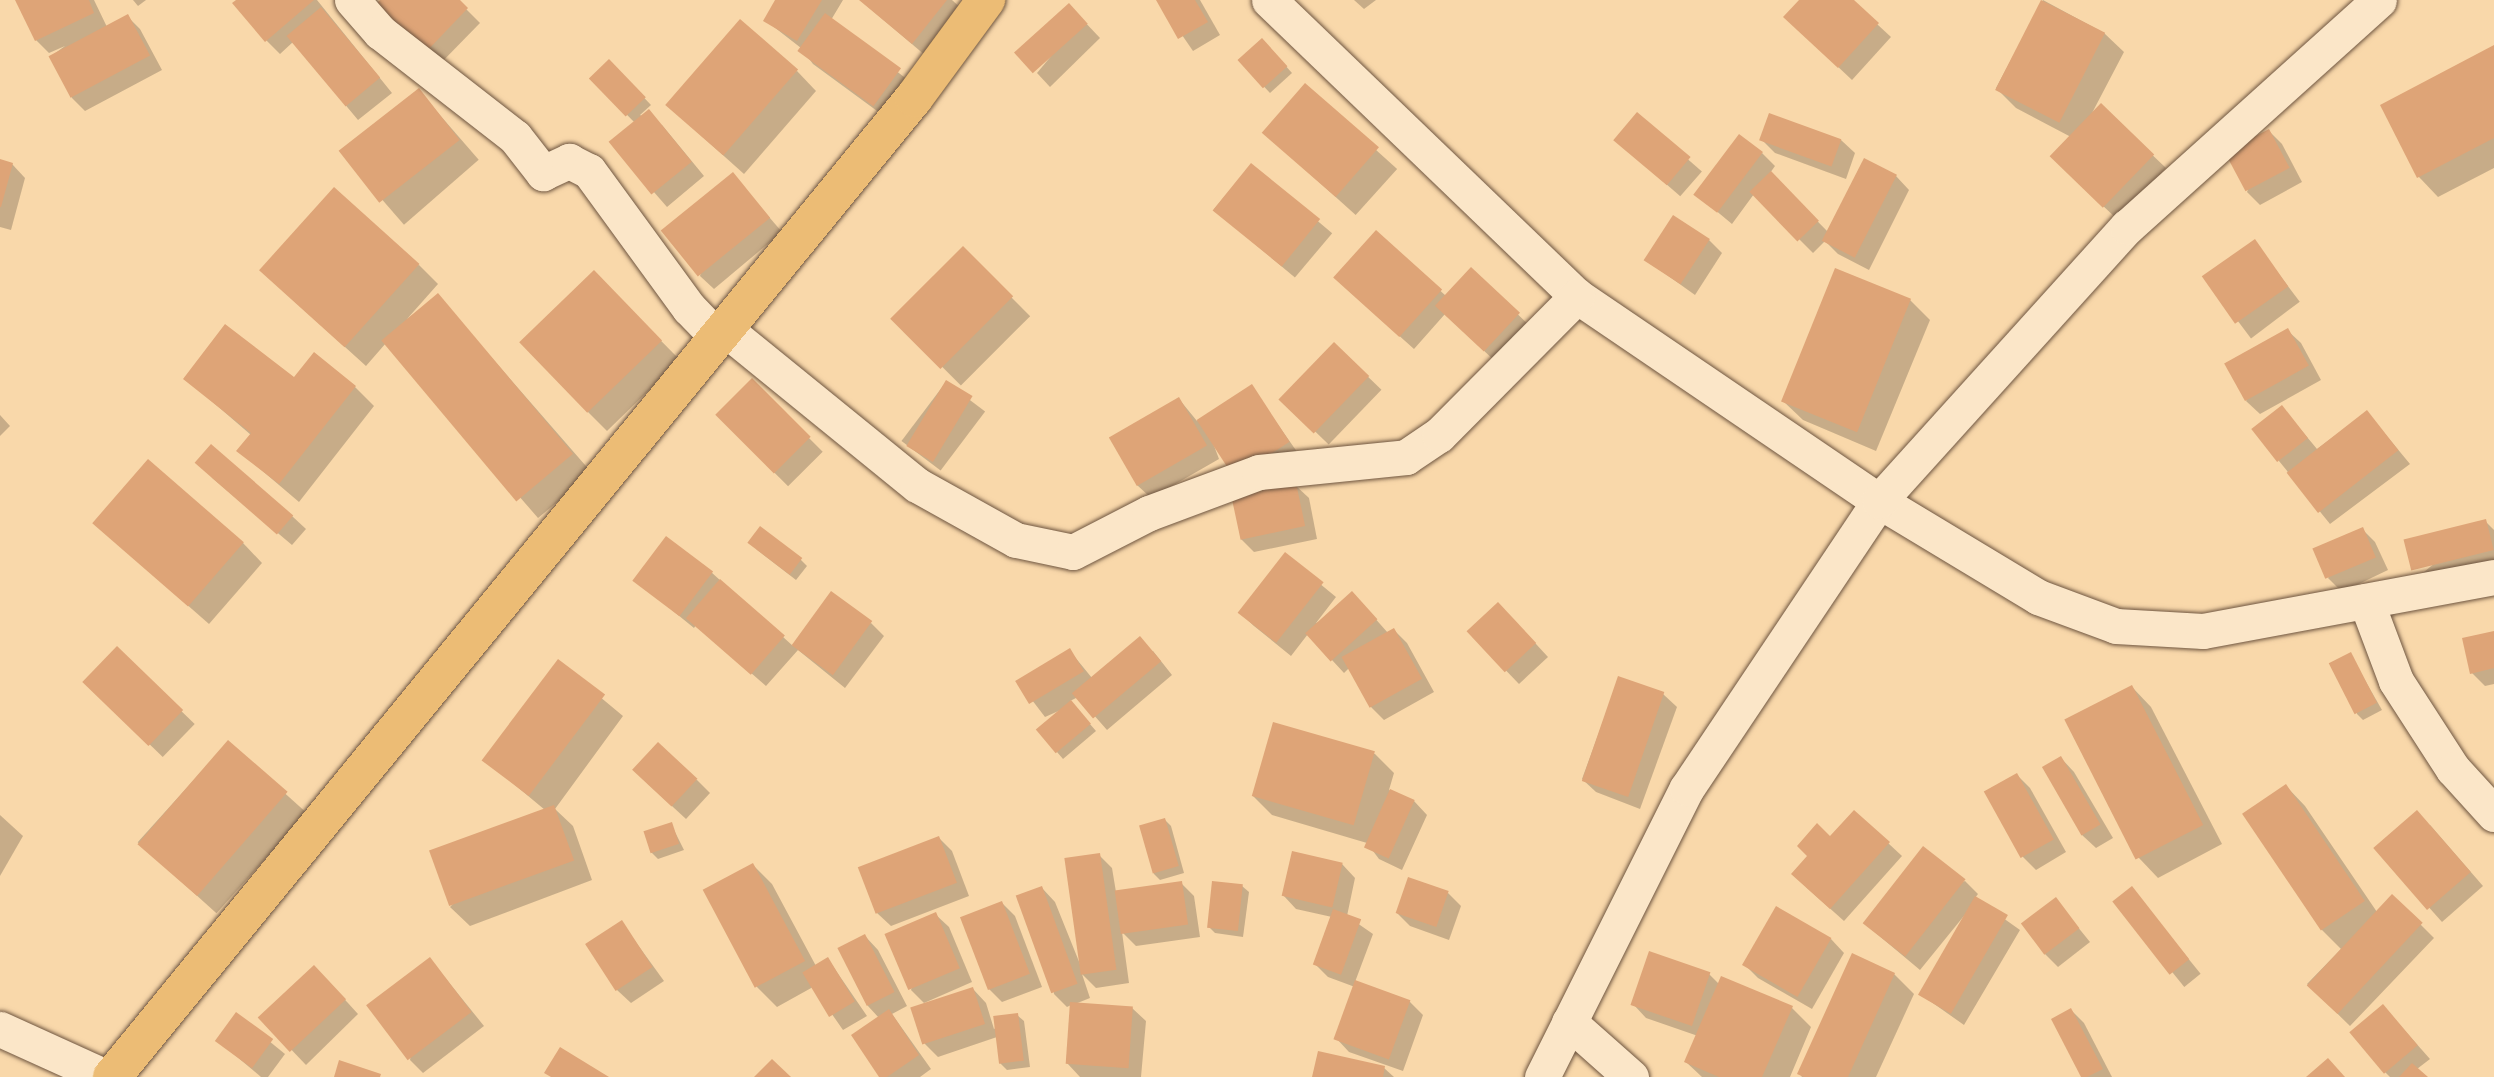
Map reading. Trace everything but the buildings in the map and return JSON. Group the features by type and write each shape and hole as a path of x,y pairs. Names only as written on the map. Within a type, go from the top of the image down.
{"main road":[{"path":"112,1077 914,98 986,0"}],"street":[{"path":"352,0 380,32 515,137 542,173 569,162 589,171 689,308 917,485 1016,540 1073,552 1149,513 1259,472 1406,457 1439,435 1577,296"},
{"path":"1269,0 1577,296 1879,501 2038,597 2116,626 2203,631 2494,577"},
{"path":"1542,1077 1687,788 1879,501 2127,227 2379,0"},
{"path":"2366,601 2396,681 2453,769 2494,814"},
{"path":"1569,1022 1631,1077"},
{"path":"0,1029 106,1077"}]}
